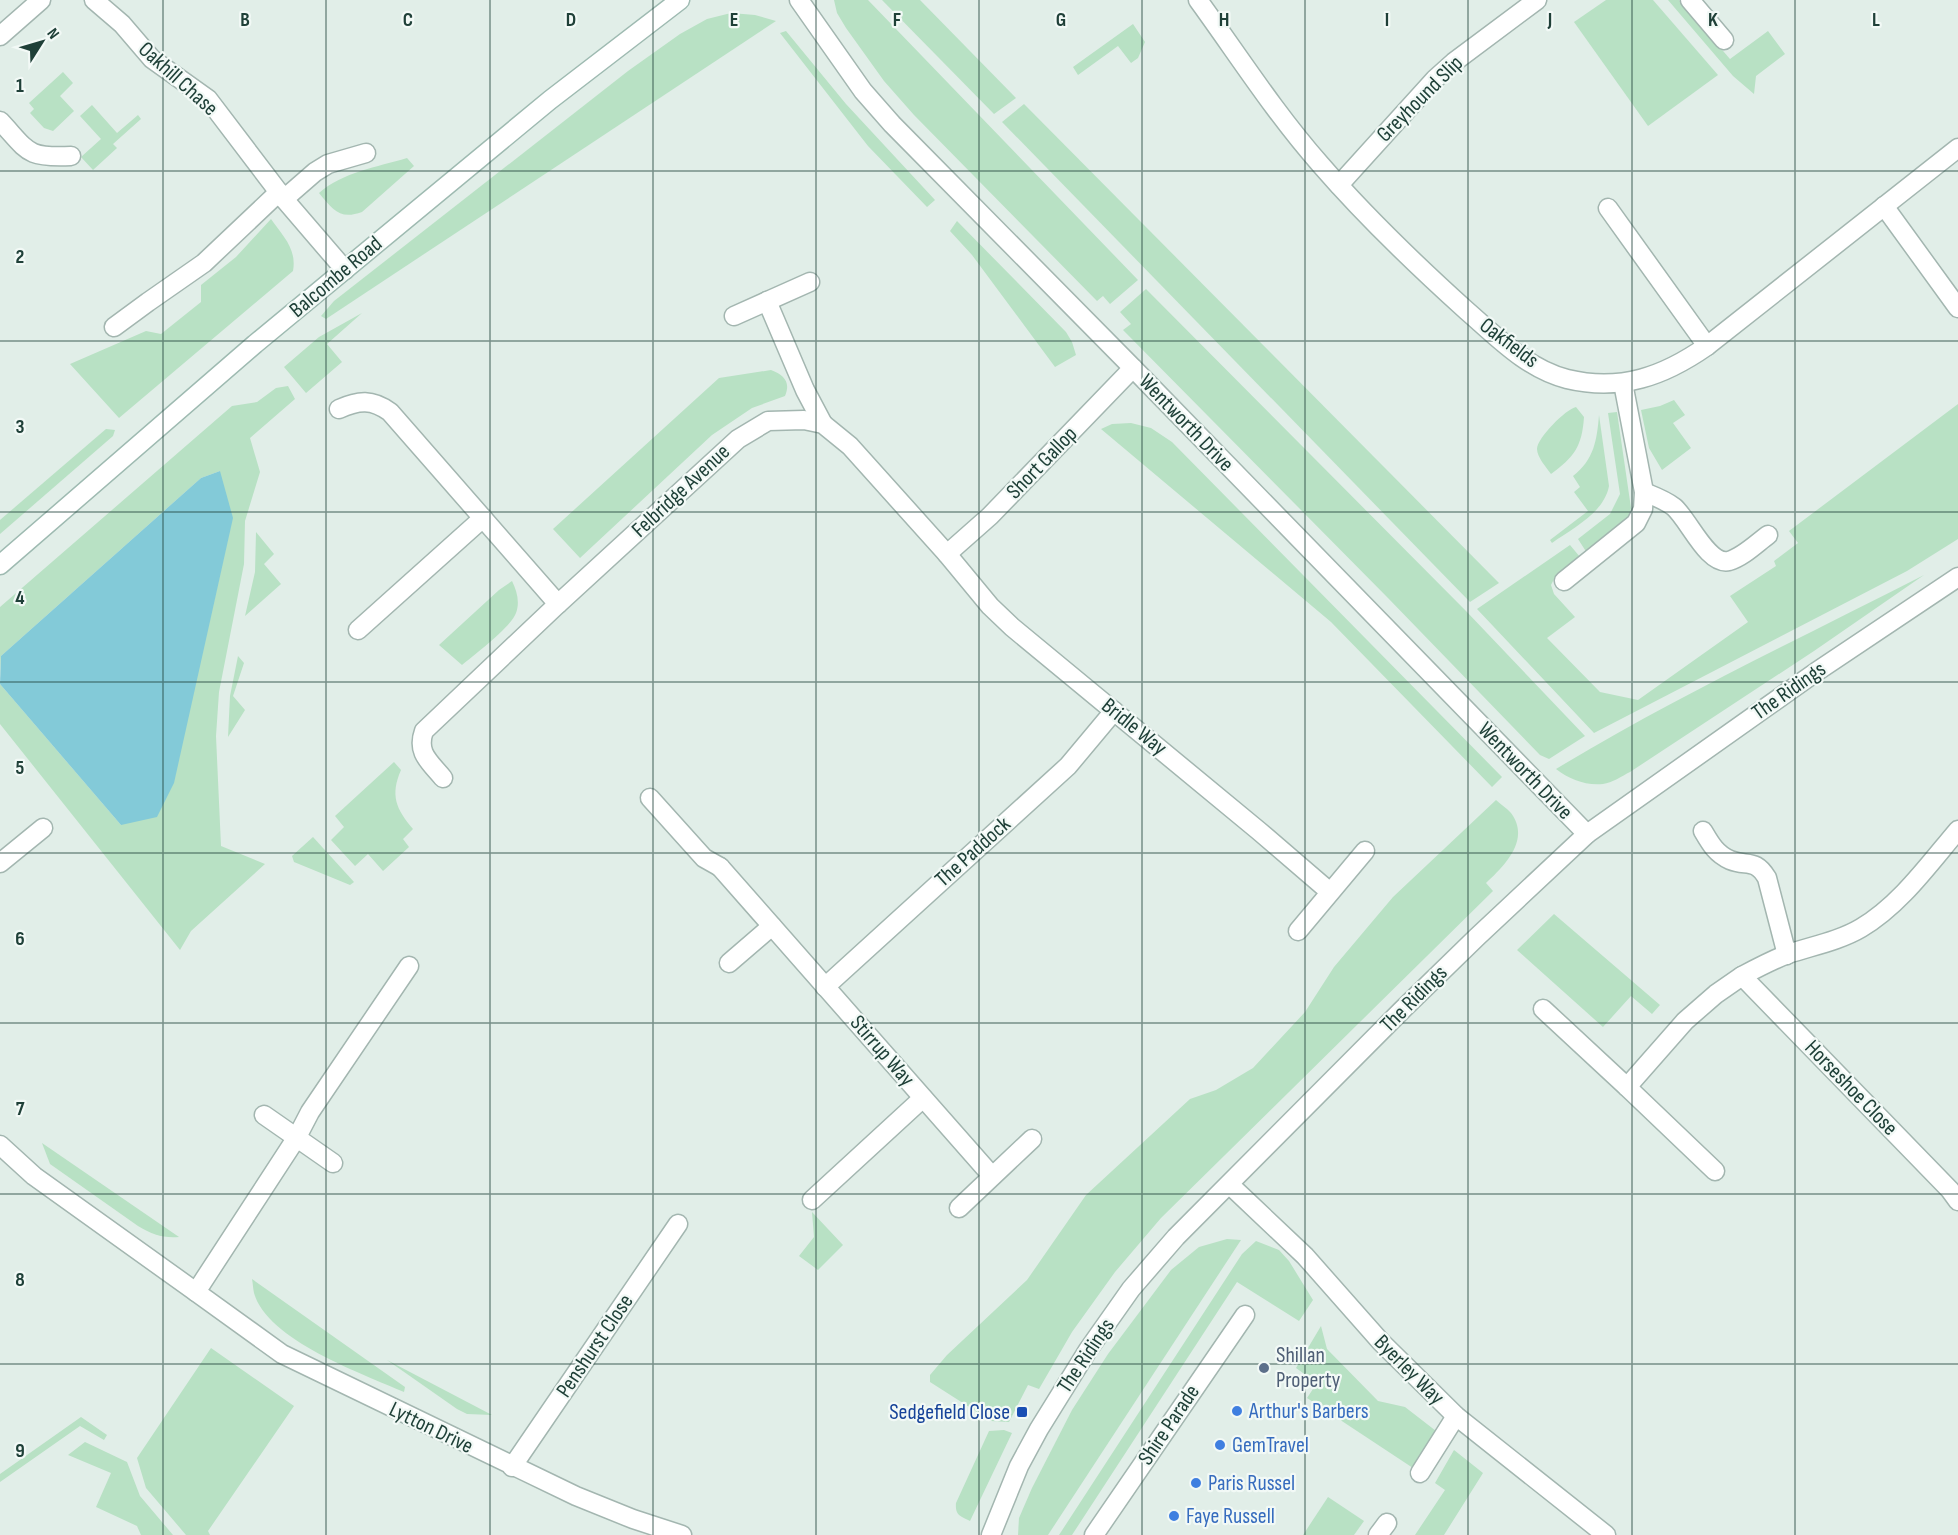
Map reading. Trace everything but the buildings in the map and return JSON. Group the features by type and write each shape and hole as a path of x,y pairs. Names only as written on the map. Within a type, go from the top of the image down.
{"street":[{"path":"0,36 41,0"},
{"name":"Oakhill Chase","path":"94,0 123,24 153,59 208,99 282,195 345,270"},
{"name":"Balcombe Road","path":"0,565 200,390 550,100 680,0"},
{"name":"Wentworth Drive","path":"799,0 863,91 892,124 1134,368 1587,834"},
{"name":"Oakfields","path":"1198,0 1297,135 1339,185 1448,293 1521,358 1553,375 1568,379 1623,383 1667,371 1707,346 1958,148"},
{"name":"Greyhound Slip","path":"1339,185 1435,79 1454,62 1538,0"},
{"path":"1690,0 1724,40"},
{"path":"0,120 31,154 49,157 71,156"},
{"path":"114,327 204,263 282,195 321,168 366,153"},
{"path":"1884,206 1958,308"},
{"path":"1608,208 1707,346"},
{"path":"734,316 810,282"},
{"path":"767,301 805,390 823,424 850,446 947,554"},
{"name":"Short Gallop","path":"947,554 990,516 1134,368"},
{"path":"1564,581 1636,523 1643,509 1644,492 1623,383"},
{"path":"339,409 365,400 380,405 390,412 558,604"},
{"name":"Felbridge Avenue","path":"443,778 422,751 420,741 430,723 738,439 768,421 785,419 823,424"},
{"path":"1644,492 1674,507 1711,556 1718,561 1728,561 1738,556 1768,535"},
{"path":"358,630 483,518"},
{"name":"Bridle Way","path":"947,554 990,606 1012,627 1330,892"},
{"name":"The Ridings","path":"991,1535 1024,1457 1039,1429 1088,1350 1131,1289 1176,1237 1468,945 1587,834 1816,672 1958,577"},
{"name":"The Paddock","path":"825,987 1068,766 1114,711"},
{"name":"Stirrup Way","path":"650,798 704,858 720,867 992,1176"},
{"path":"0,863 43,828"},
{"path":"1704,831 1711,846 1719,853 1731,860 1755,865 1762,870 1767,879 1787,955"},
{"path":"1627,1087 1685,1021 1716,994 1742,976 1787,955 1859,929 1879,916 1955,839"},
{"path":"1298,931 1365,851"},
{"path":"729,963 772,926"},
{"path":"196,1292 297,1137 310,1112 408,966"},
{"name":"Horseshoe Close","path":"1742,976 1950,1190 1958,1201"},
{"path":"1543,1009 1715,1172"},
{"path":"812,1200 923,1098"},
{"path":"264,1115 333,1163"},
{"path":"959,1208 1032,1138"},
{"name":"Lytton Drive","path":"0,1145 34,1176 282,1354 576,1496 631,1527 682,1535"},
{"name":"Byerley Way","path":"1230,1185 1305,1256 1381,1342 1456,1416 1606,1535"},
{"name":"Penshurst Close","path":"512,1467 678,1224"},
{"name":"Shire Parade","path":"1094,1535 1245,1315"},
{"path":"1420,1473 1456,1416"}],"green space":[{"path":"834,0 868,0 1138,280 1110,304 1103,296 1097,301 914,115 884,81 846,28 837,13"},
{"path":"882,0 920,0 1016,98 994,114"},
{"path":"1606,0 1653,0 1718,75 1648,126 1574,22"},
{"path":"1668,0 1679,0 1730,59 1768,31 1785,54 1756,76 1754,94 1733,76"},
{"path":"731,13 755,15 776,21 326,319 321,316 334,301 628,71 680,34 707,19"},
{"path":"1133,24 1145,42 1138,58 1131,63 1118,46 1078,75 1073,67"},
{"path":"786,31 846,104 935,200 927,207 868,146 780,33"},
{"path":"63,72 73,83 60,96 74,111 53,131 44,128 30,113 34,109 29,103"},
{"path":"1024,104 1499,583 1470,602 1002,122"},
{"path":"92,105 117,133 138,115 141,119 113,144 117,148 93,170 81,157 101,139 80,116"},
{"path":"407,158 414,166 362,212 342,214 319,193 349,175"},
{"path":"271,219 291,249 293,271 119,418 70,364 146,331 161,334 201,302 201,285 236,257"},
{"path":"957,221 1066,332 1076,355 1055,367 972,255 950,231"},
{"path":"1146,289 1466,611 1585,736 1549,759 1540,755 1123,330 1131,324 1120,312"},
{"path":"362,313 327,344 342,362 306,393 284,367 319,337"},
{"path":"771,370 780,374 787,383 785,396 752,408 712,435 580,558 553,529 719,378"},
{"path":"288,386 295,399 250,438 260,472 245,521 244,564 219,692 216,736 221,846 265,864 191,931 180,950 0,724 0,684 121,825 220,471 201,478 1,656 0,675 0,607 232,406 257,402 276,388"},
{"path":"1674,400 1685,415 1673,423 1691,448 1662,470 1649,448 1641,410"},
{"path":"1958,404 1958,539 1907,571 1594,733 1477,609 1570,545 1580,557 1555,577 1551,585 1554,594 1575,617 1547,638 1600,692 1638,700 1748,622 1730,596 1776,566 1774,561 1798,543 1789,531"},
{"path":"1576,407 1584,417 1579,444 1566,462 1551,474 1538,455 1538,444 1553,425"},
{"path":"1617,412 1631,508 1628,519 1587,553 1578,539 1610,514 1620,494 1608,413"},
{"path":"1599,415 1609,486 1606,496 1586,519 1552,543 1550,540 1588,511 1574,492 1580,487 1573,476 1586,463 1593,449"},
{"path":"1131,423 1151,428 1172,442 1502,777 1492,787 1331,622 1101,429 1112,424"},
{"path":"106,429 115,430 113,436 0,534 0,520"},
{"path":"256,532 274,554 264,564 281,584 245,616 255,572"},
{"path":"1924,575 1814,651 1617,779 1603,784 1590,784 1572,779 1556,769 1646,717"},
{"path":"512,581 518,601 513,619 462,665 439,645 499,590"},
{"path":"238,656 244,663 233,696 245,710 228,737 230,696"},
{"path":"394,762 401,770 396,787 396,801 402,815 413,829 403,839 409,847 383,871 368,854 355,866 331,840 344,827 335,816"},
{"path":"1496,800 1511,813 1518,833 1513,852 1486,883 1493,891 1161,1218 1115,1272 1072,1332 1039,1389 1028,1385 1009,1422 991,1421 930,1382 930,1375 947,1355 1027,1280 1086,1195 1190,1099 1216,1090 1253,1068 1305,1012 1334,967 1393,897"},
{"path":"313,837 354,882 350,885 294,862 292,856"},
{"path":"1554,914 1660,1005 1652,1014 1631,996 1603,1027 1517,950"},
{"path":"42,1143 179,1237 158,1235 138,1226 50,1164"},
{"path":"812,1212 843,1245 818,1270 799,1256 814,1237"},
{"path":"1227,1239 1241,1240 1048,1535 1018,1535 1019,1518 1032,1488 1072,1410 1108,1354 1171,1270 1199,1247"},
{"path":"1256,1241 1279,1250 1289,1261 1313,1300 1299,1321 1237,1282 1072,1535 1059,1535 1242,1254"},
{"path":"252,1279 405,1387 404,1392 318,1353 277,1326 262,1310 254,1293"},
{"path":"1321,1326 1327,1349 1378,1401 1405,1407 1436,1431 1413,1468 1307,1398 1317,1383 1296,1368"},
{"path":"211,1348 294,1406 208,1531 210,1535 186,1535 146,1488 137,1458"},
{"path":"387,1360 492,1415 467,1414 457,1409"},
{"path":"81,1417 107,1435 104,1440 80,1426 0,1482 0,1474"},
{"path":"1004,1430 1012,1433 970,1521 959,1515 956,1503 989,1431"},
{"path":"85,1442 127,1462 140,1496 173,1535 141,1535 137,1526 96,1507 111,1473 68,1455"},
{"path":"1454,1450 1483,1473 1444,1535 1415,1535 1445,1490 1435,1483"},
{"path":"1328,1497 1364,1521 1354,1535 1303,1535"}],"water":[{"path":"220,471 233,518 174,783 157,817 121,825 0,684 1,656 201,478"}],"place":[{"name":"Shillan Property","path":"1264,1368"},
{"name":"Arthur's Barbers","path":"1237,1411"},
{"name":"Sedgefield Close","path":"1022,1412"},
{"name":"GemTravel","path":"1220,1445"},
{"name":"Paris Russel","path":"1196,1483"},
{"name":"Faye Russell","path":"1174,1516"}]}
